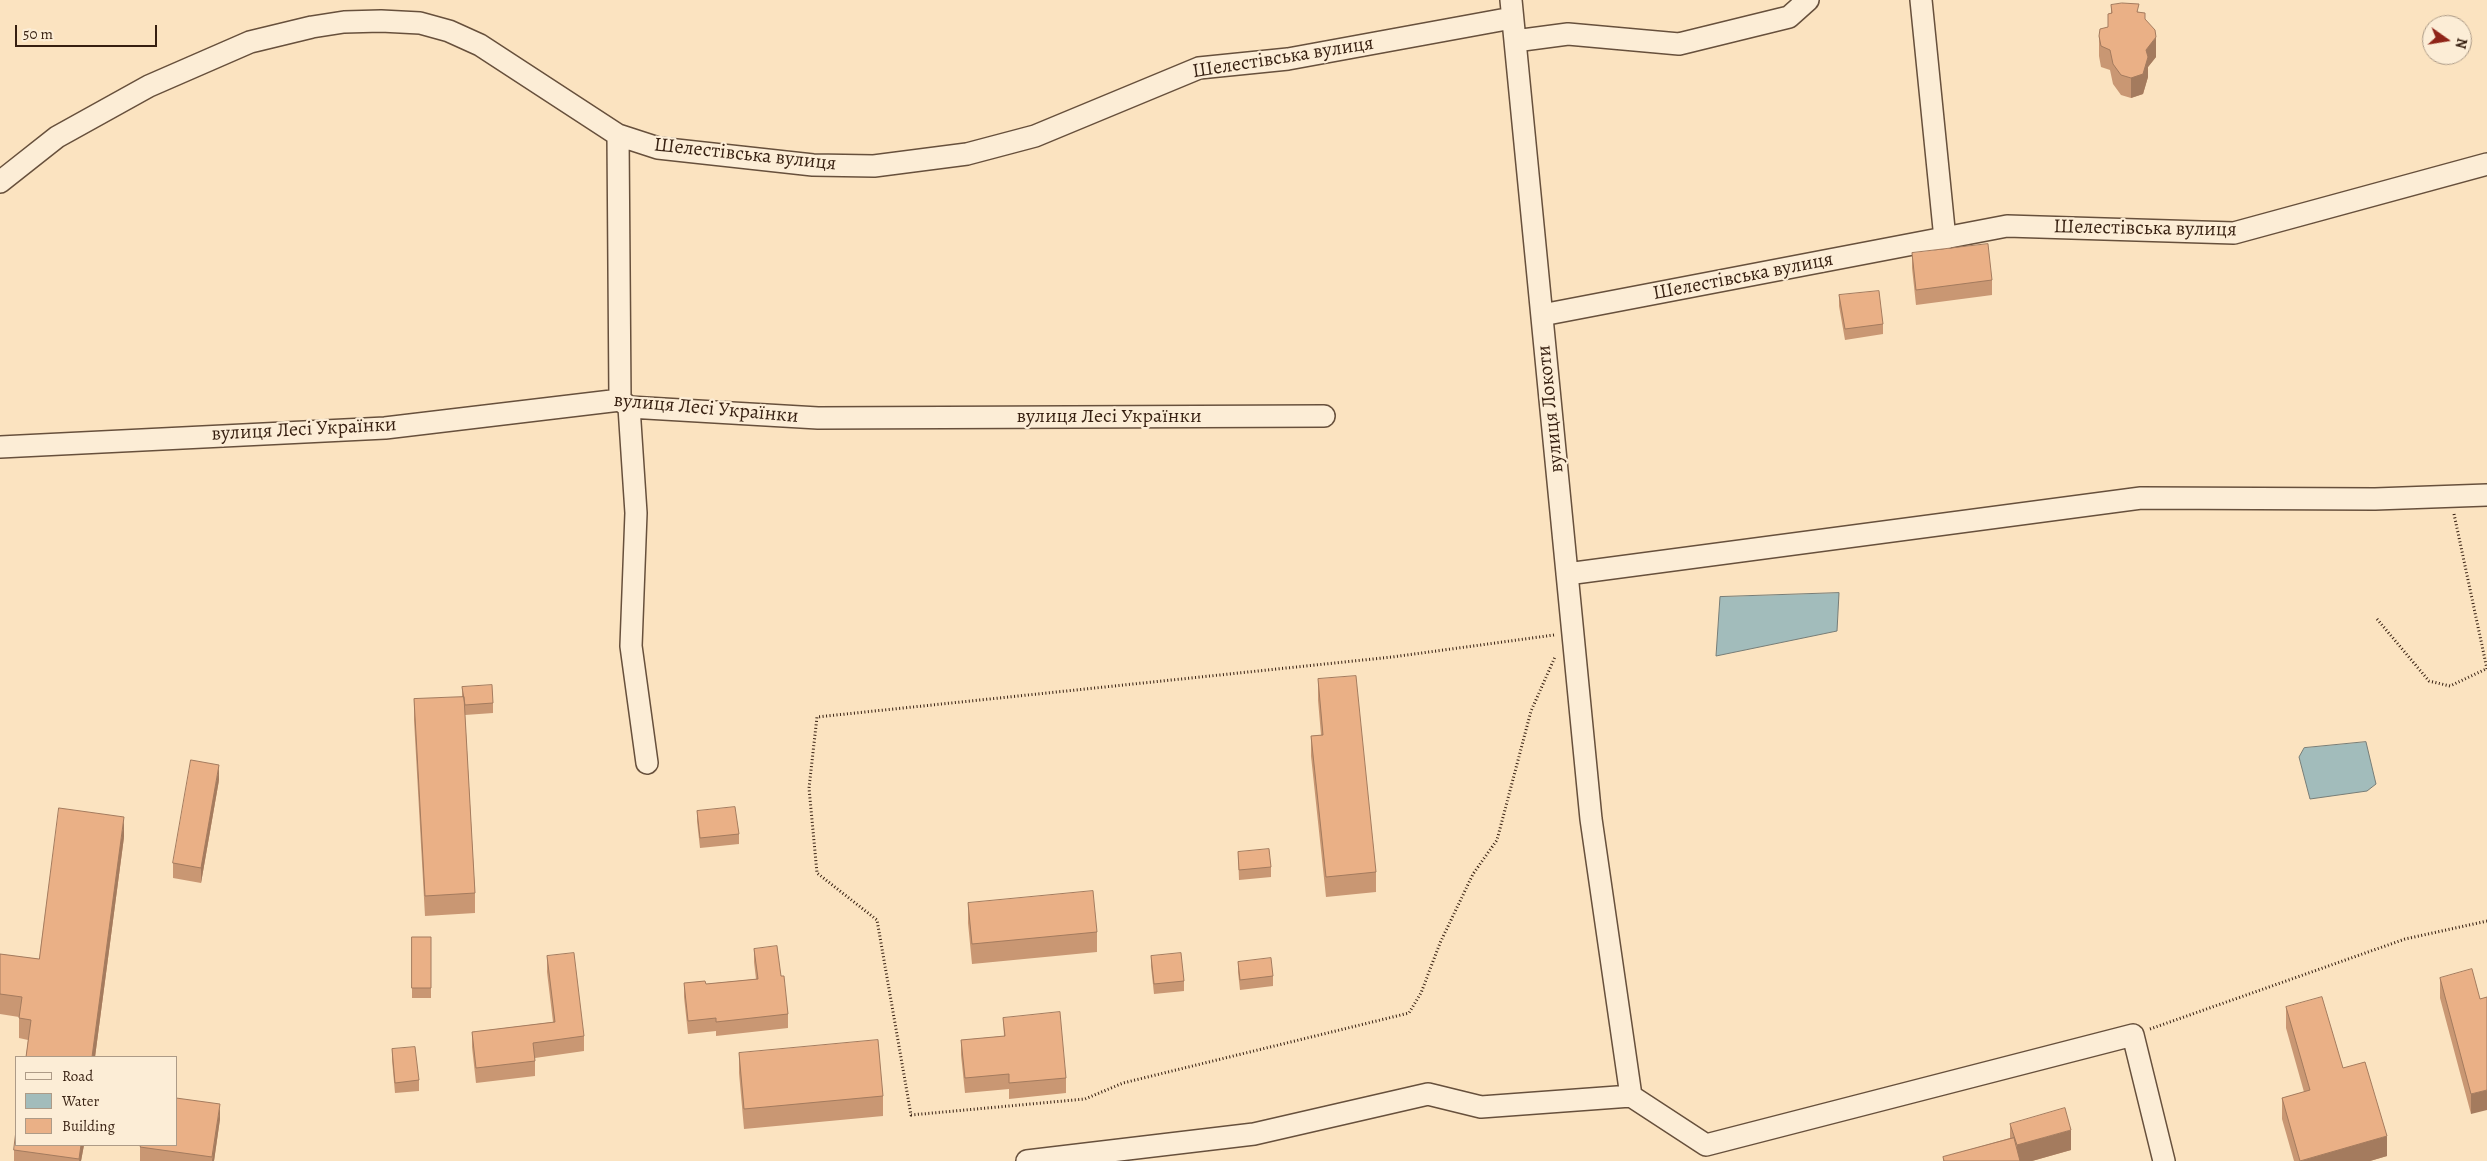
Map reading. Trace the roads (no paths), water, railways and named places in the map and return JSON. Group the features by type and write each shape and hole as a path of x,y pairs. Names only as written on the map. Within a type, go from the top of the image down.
{"street":[{"path":"1514,41 1568,34 1679,44 1789,17 1808,0"},
{"path":"1921,0 1945,239"},
{"name":"вулиця Локоти","path":"1511,9 1567,574 1569,633 1591,819 1631,1096"},
{"name":"Шелестівська вулиця","path":"0,182 57,137 149,86 250,42 312,27 344,22 420,23 449,32 480,45 618,135 658,148 813,164 874,166 967,154 1035,136 1199,68 1288,60 1511,9"},
{"path":"618,135 625,403 636,513 631,646 647,763"},
{"name":"Шелестівська вулиця","path":"1542,315 2007,226 2234,233 2487,164"},
{"name":"вулиця Лесі Українки","path":"0,447 385,428 625,403 818,418 1324,416"},
{"path":"1567,574 2141,498 2374,499 2487,495"},
{"path":"1028,1161 1254,1134 1428,1094 1481,1107 1631,1096 1706,1145 2133,1035 2164,1161"}],"water":[{"path":"1839,593 1837,631 1716,656 1720,597"},
{"path":"2366,742 2376,784 2367,791 2310,799 2299,757 2304,748"}]}
